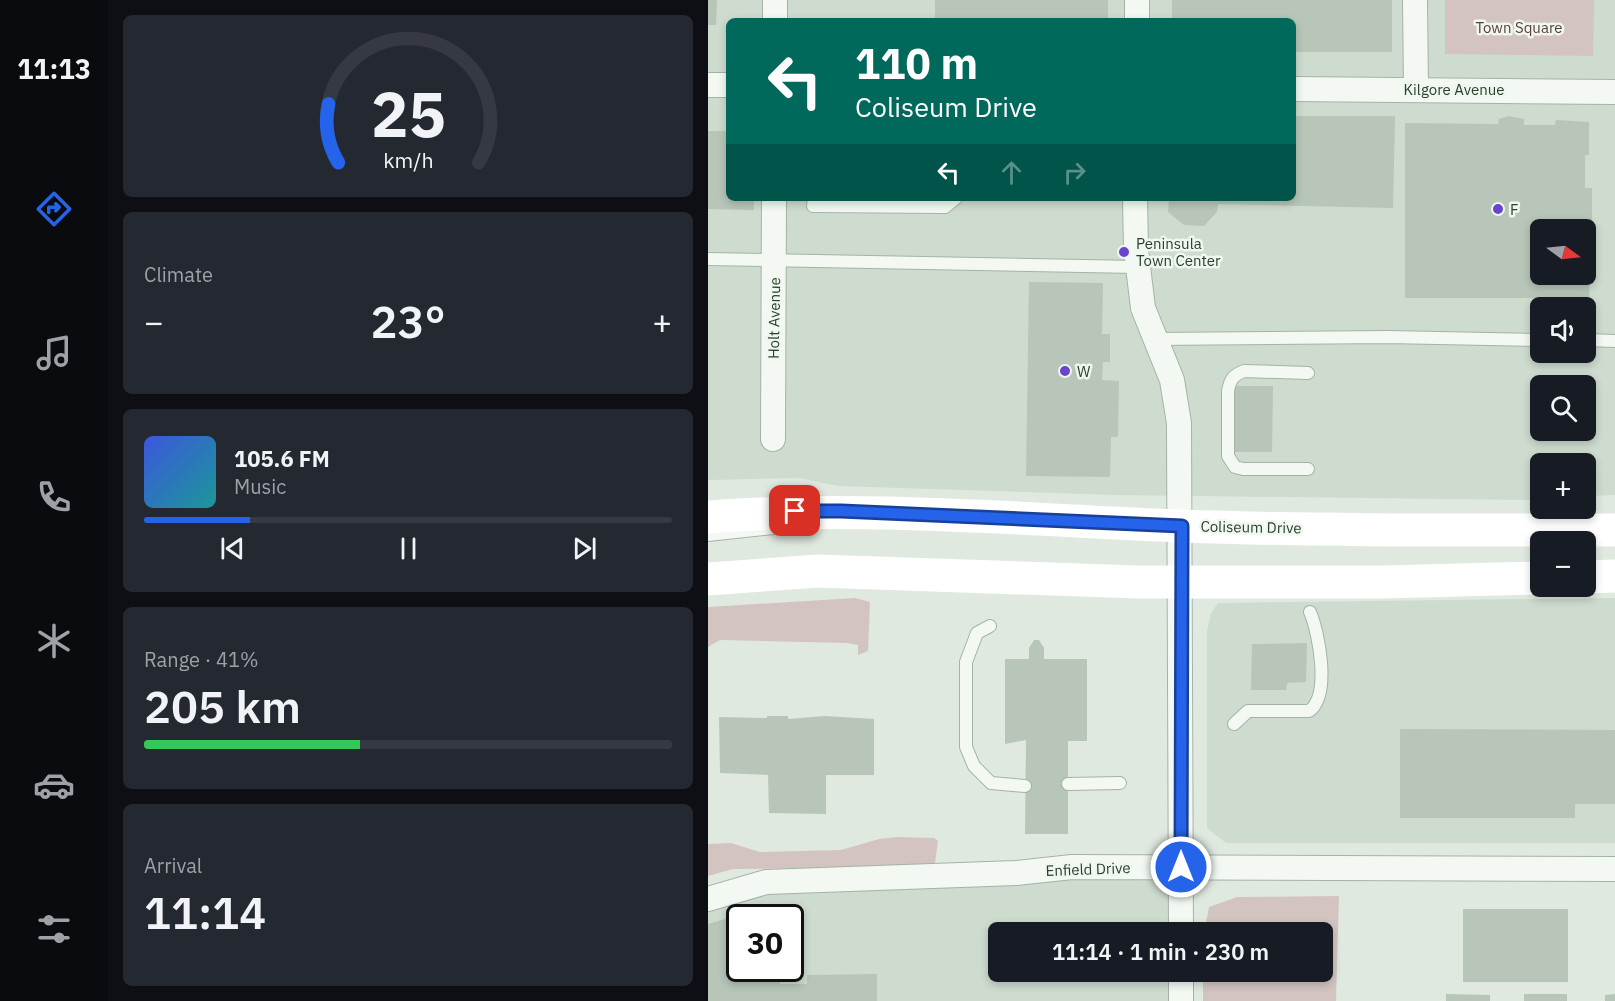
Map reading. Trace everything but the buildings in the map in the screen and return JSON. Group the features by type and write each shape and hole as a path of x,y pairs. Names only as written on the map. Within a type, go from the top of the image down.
{"street":[{"path":"774,18 775,0"},
{"path":"1137,0 1137,18"},
{"path":"1415,0 1416,89"},
{"path":"708,85 726,85"},
{"name":"Kilgore Avenue","path":"1296,89 1615,92"},
{"name":"Holt Avenue","path":"773,439 774,201"},
{"path":"1135,201 1137,267 1143,308 1168,368 1176,401 1182,526 1181,922"},
{"name":"Coliseum Drive","path":"708,516 841,511 1182,526 1615,530"},
{"path":"708,579 818,571 1181,581 1383,582 1530,578"},
{"path":"1596,577 1615,576"},
{"name":"Enfield Drive","path":"708,899 766,882 1016,873 1071,867 1615,868"},
{"path":"1181,982 1181,1001"}],"lane":[{"path":"814,201 813,206 912,207 945,207 952,201"},
{"path":"708,259 1137,267"},
{"path":"1154,339 1388,337 1530,340"},
{"path":"1596,340 1615,341"},
{"path":"1308,373 1244,371 1236,374 1230,381 1228,391 1228,456 1235,467 1308,469"},
{"path":"708,535 766,530 841,511"},
{"path":"1234,724 1248,711 1309,711 1317,704 1320,687 1320,641 1310,612"},
{"path":"990,626 977,633 966,662 966,747 974,766 991,783 1025,786"},
{"path":"1068,784 1120,783"}],"shaded area":[{"name":"Peninsula Town Center","path":"708,0 1615,0 1615,495 1596,496 1596,453 1530,453 1530,500 1115,495 838,486 799,478 708,480"},
{"path":"1615,598 1615,843 1226,843 1207,828 1207,631 1211,613 1218,603"},
{"path":"1183,868 1183,922 988,922 988,982 1184,982 1184,1001 708,1001 708,899 766,882"}],"green space":[{"name":"Town Square","path":"1445,0 1594,0 1593,56 1445,54"},
{"path":"855,598 870,602 868,651 858,655 858,645 847,643 720,640 708,647 708,607"},
{"path":"934,838 938,841 935,863 915,867 733,869 708,876 708,844 731,843 760,852 841,850 879,839"},
{"path":"1339,896 1336,1001 1203,1001 1203,982 1333,982 1333,922 1206,922 1209,907 1237,897"}],"place":[{"name":"F","path":"1498,209"},
{"name":"Peninsula Town Center","path":"1124,252"},
{"name":"W","path":"1065,371"}],"route":[{"path":"795,511 1000,517 1182,526 1181,867"}]}
